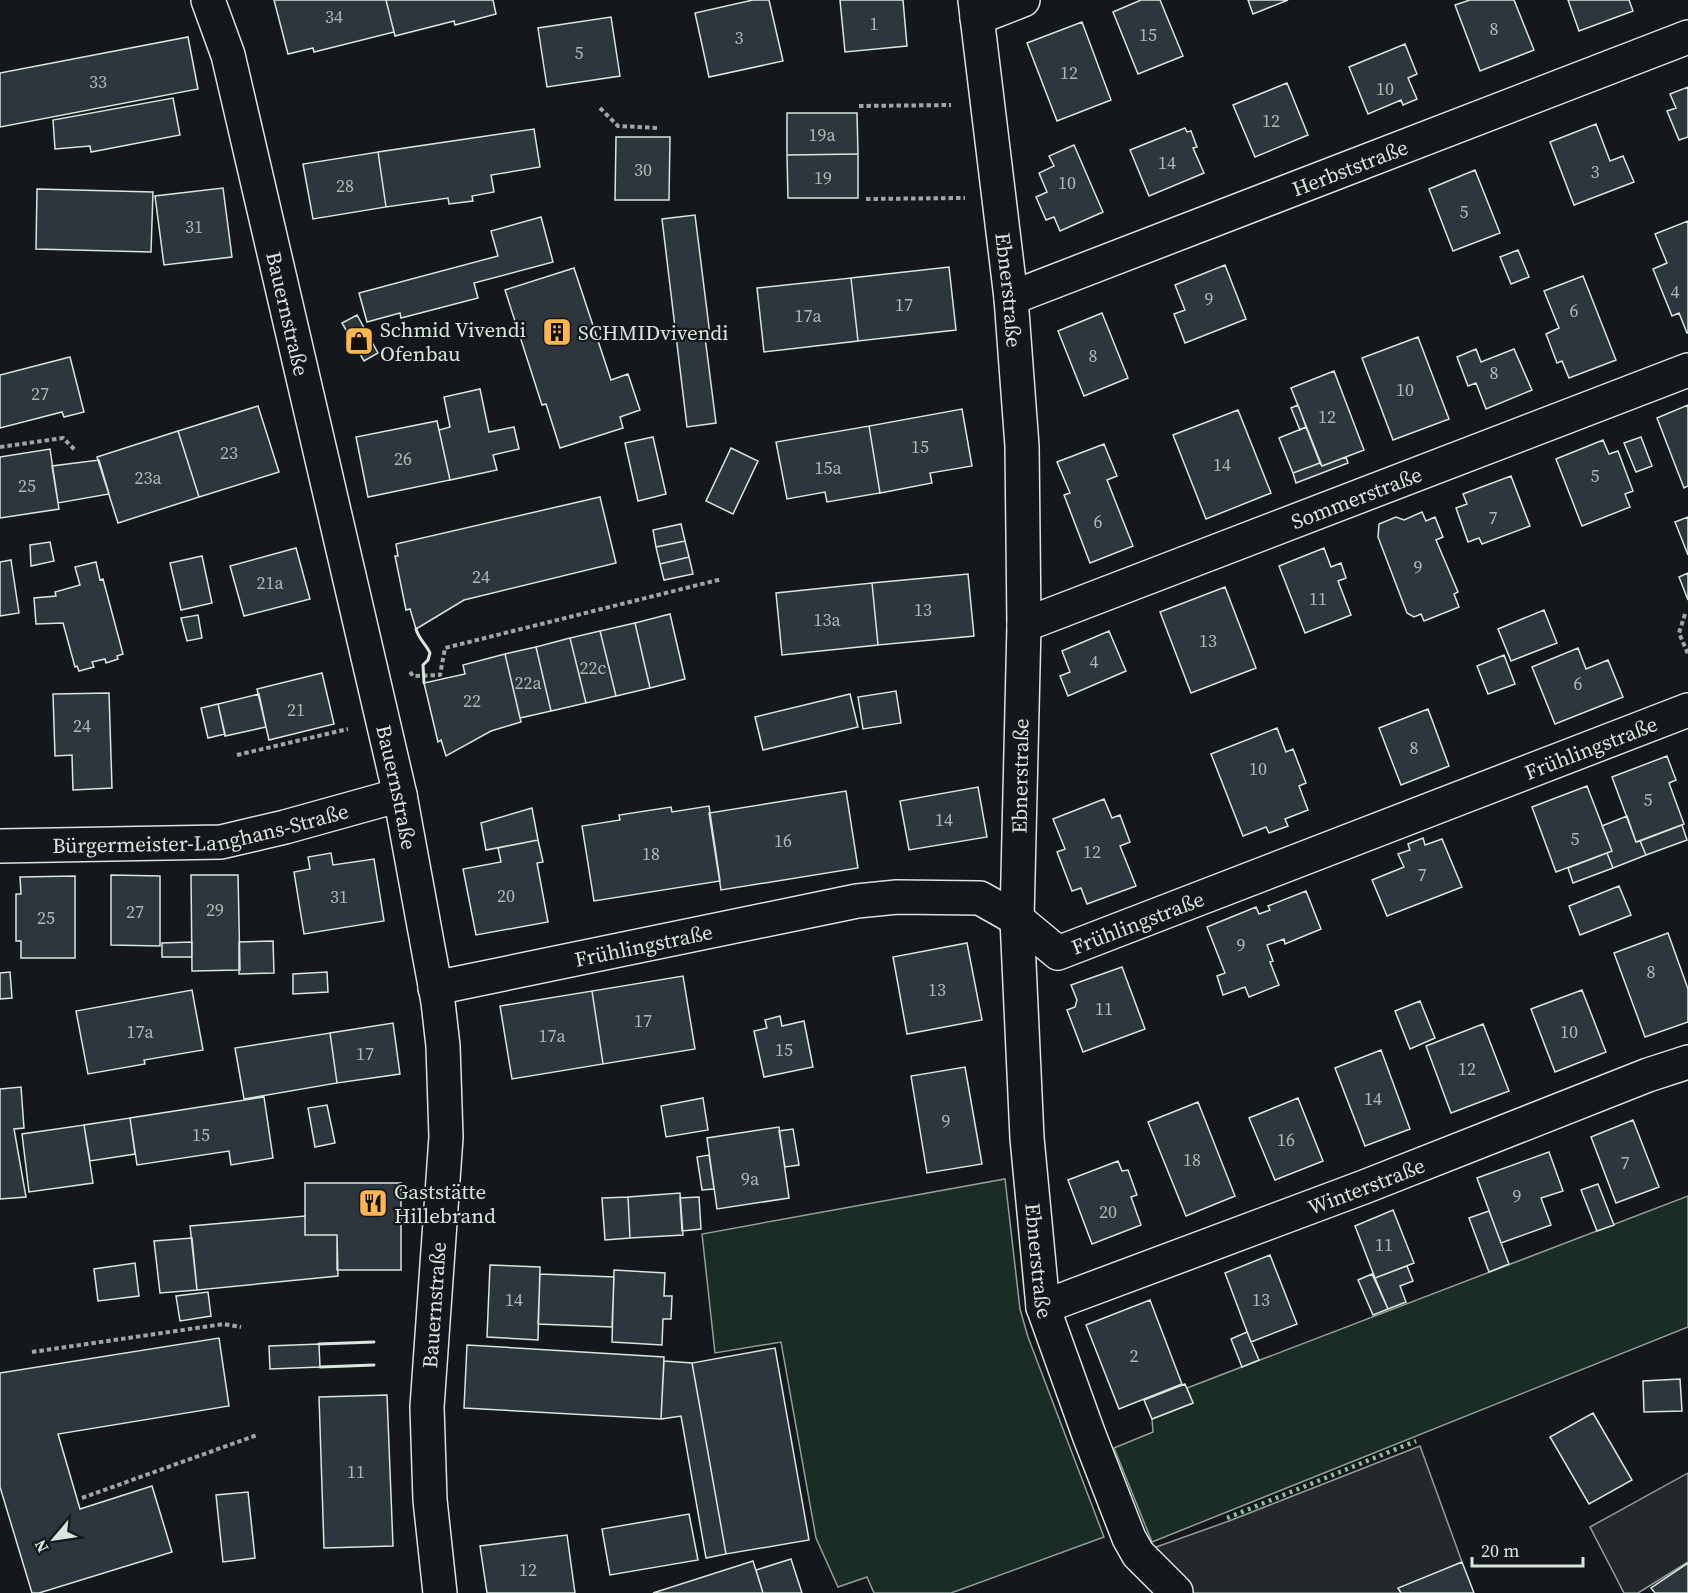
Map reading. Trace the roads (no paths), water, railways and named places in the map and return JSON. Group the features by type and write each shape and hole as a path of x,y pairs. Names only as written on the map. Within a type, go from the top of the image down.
{"street":[{"name":"Bauernstraße","path":"208,0 228,55 400,795 435,988 443,1046 447,1137 427,1407 430,1500 440,1593"},
{"path":"976,9 1023,0"},
{"name":"Ebnerstraße","path":"976,9 1011,298 1022,446 1024,625 1017,919 1027,1138 1043,1308 1129,1538 1138,1554 1176,1592"},
{"name":"Herbststraße","path":"1011,298 1688,37"},
{"name":"Sommerstraße","path":"1024,625 1688,370"},
{"name":"Frühlingstraße","path":"435,988 856,901 897,897 980,898 1017,919 1058,953 1688,710"},
{"name":"Bürgermeister-Langhans-Straße","path":"0,846 221,842 291,826 400,795"},
{"name":"Winterstraße","path":"1043,1308 1364,1187 1648,1074 1688,1062"}],"place":[{"name":"SCHMIDvivendi","path":"557,332"},
{"name":"Schmid Vivendi Ofenbau","path":"359,341"},
{"name":"Gaststätte Hillebrand","path":"373,1203"}]}
